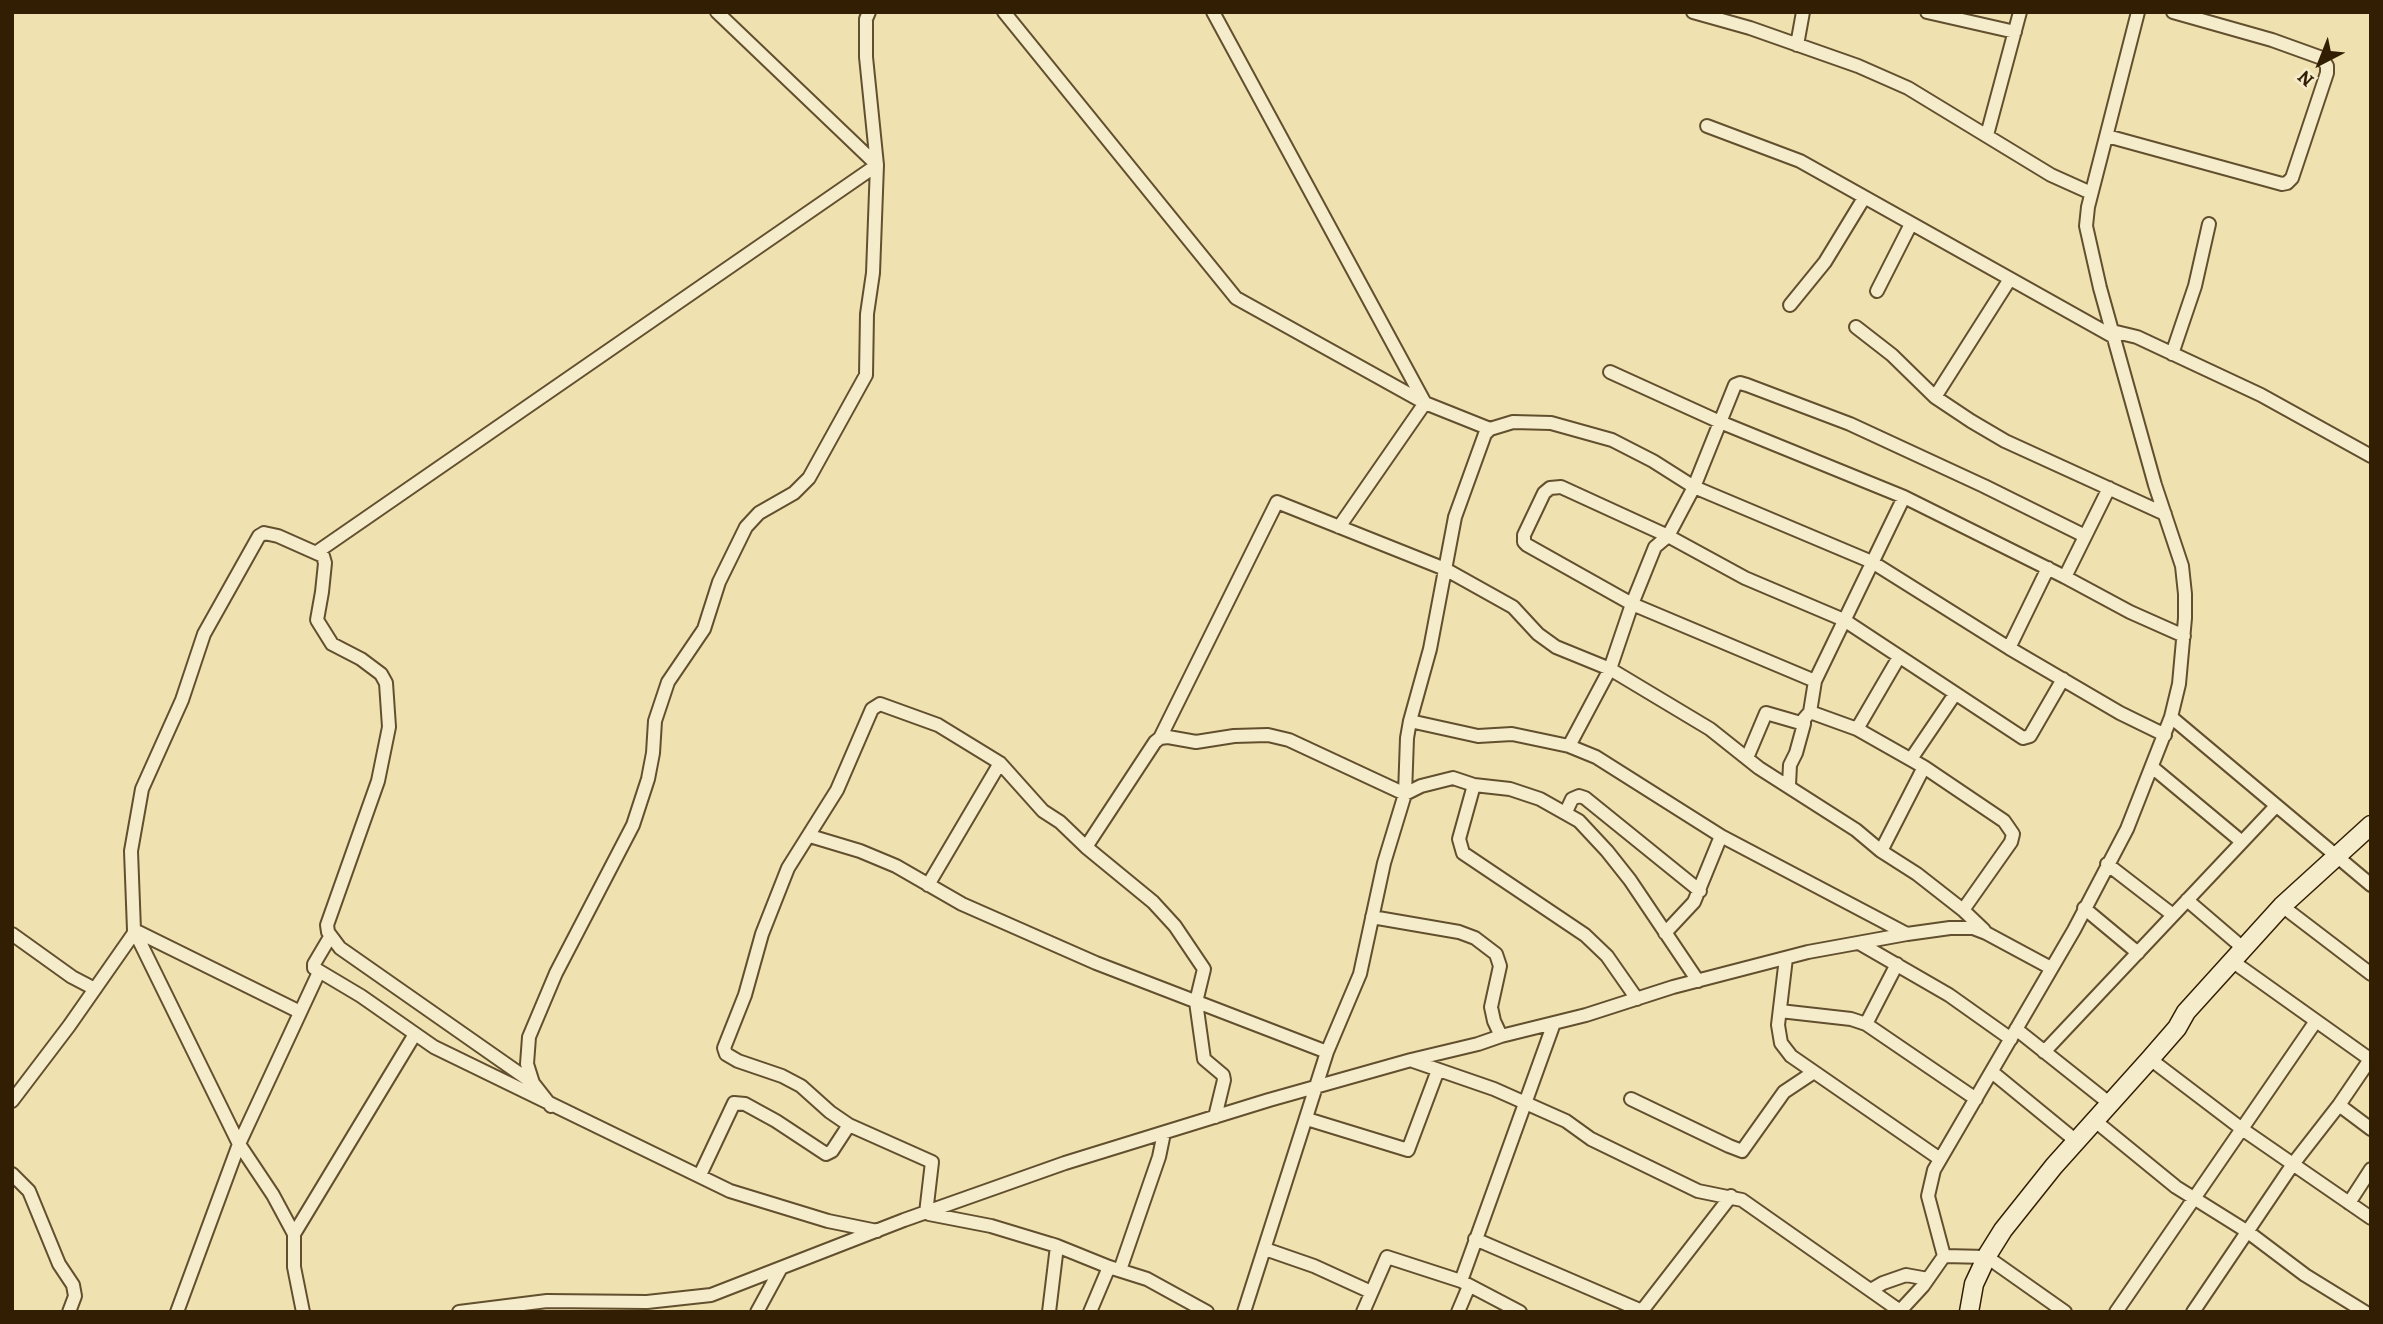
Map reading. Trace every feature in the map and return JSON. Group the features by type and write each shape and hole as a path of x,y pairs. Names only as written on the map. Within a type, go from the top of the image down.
{"main road":[{"path":"1969,1312 1983,1240 2015,1195 2170,1024 2186,1012 2282,906 2371,825"},
{"path":"1959,1312 1959,1297 1980,1257 2028,1197 2177,1028 2186,1012"}],"street":[{"path":"717,12 877,165"},
{"path":"533,1083 527,1064 529,1037 556,973 633,825 648,779 655,721 668,682 704,629 719,582 747,527 759,513 794,493 809,478 866,375 867,314 873,273 877,165 866,57 866,19 869,12"},
{"path":"1004,12 1236,298 1425,403 1490,429"},
{"path":"1213,12 1425,403"},
{"path":"1693,12 1858,66 1908,88 2051,174 2091,193"},
{"path":"1797,45 1803,12"},
{"path":"1927,12 2015,32"},
{"path":"1987,135 2020,12"},
{"path":"1410,1060 1494,1089 1566,1121 1591,1139 1698,1191 1742,1200 1899,1311 1928,1279 1944,1256 1928,1196 1929,1184 1940,1159 2051,968 2127,829 2165,735 2179,684 2184,636 2185,594 2182,566 2100,288 2086,226 2091,193 2138,12"},
{"path":"2107,135 2282,184 2292,178 2327,74 2327,66 2322,58 2272,40 2173,12"},
{"path":"1707,127 1800,161 2113,334 2137,337 2260,395 2371,456"},
{"path":"317,552 877,165"},
{"path":"1790,305 1825,262 1864,198"},
{"path":"1877,291 1911,224"},
{"path":"2172,354 2195,286 2208,224"},
{"path":"1935,397 2010,279"},
{"path":"1856,327 1892,355 1935,397 2006,441 2165,514"},
{"path":"1610,372 1720,422 1904,497 2184,636"},
{"path":"1569,746 1610,670 1632,604 1656,547 1668,536 1694,487 1735,385 1747,385 1850,424 2085,536"},
{"path":"1339,527 1425,403"},
{"path":"1244,1312 1327,1052 1360,974 1384,863 1405,794 1410,721 1430,649 1455,517 1485,434 1490,429 1513,422 1551,423 1612,440 1653,461 1694,487 1872,562 2009,648 2120,713 2165,735"},
{"path":"1815,681 1632,604 1527,545 1524,535 1544,493 1550,488 1561,487 1668,536 1745,578 1844,620 2023,738 2027,738 2063,679"},
{"path":"2065,577 2109,488"},
{"path":"1789,785 1790,765 1807,718 1815,681 1904,497"},
{"path":"1086,847 1160,738 1277,502 1445,569 1513,607 1538,634 1556,647 1610,670 1710,729 1773,777 1856,830 1881,851 1917,874 1963,910 1986,933"},
{"path":"303,1312 294,1267 294,1234 273,1195 239,1144 134,931 131,851 142,789 182,700 204,634 259,536 264,533 278,536 323,556 325,563 317,620 332,644 361,659 381,674 386,683 389,727 378,781 327,925 330,937 340,948 533,1083 551,1106"},
{"path":"2009,648 2048,568"},
{"path":"1857,729 1899,657"},
{"path":"1911,759 1955,694"},
{"path":"926,1213 932,1163 849,1125 801,1086 782,1076 738,1061 726,1054 724,1048 745,995 762,934 788,868 837,790 875,705 886,705 938,725 1000,763 1043,811 1060,822 1153,902 1188,943 1204,969 1196,1002 1204,1059 1223,1075 1224,1080 1215,1117"},
{"path":"1747,758 1766,713 1807,718 1857,729 1924,767 2004,821 2013,834 2011,842 1963,910"},
{"path":"2171,718 2371,884"},
{"path":"1410,721 1478,736 1512,734 1569,746 1597,757 1721,836 1907,934"},
{"path":"1160,738 1196,742 1234,736 1268,735 1289,740 1405,794"},
{"path":"928,885 1000,763"},
{"path":"1881,851 1924,767"},
{"path":"2152,767 2242,842"},
{"path":"1405,794 1422,786 1453,778 1474,785 1510,789 1540,799 1566,812 1579,821 1630,880 1698,981"},
{"path":"1474,785 1460,839 1463,853 1592,941 1607,956 1637,999"},
{"path":"1566,812 1572,799 1585,797 1700,891"},
{"path":"2045,1052 2276,806"},
{"path":"810,836 884,861 962,904 1096,963 1327,1052"},
{"path":"1665,933 1694,902 1721,836"},
{"path":"2107,864 2173,915"},
{"path":"2187,900 2237,955 2316,1021 2370,1059 2339,1105 2293,1164 2193,1312"},
{"path":"2282,906 2371,974"},
{"path":"2084,908 2138,953"},
{"path":"1372,917 1459,932 1475,938 1496,954 1500,966 1491,1007 1501,1036"},
{"path":"459,1312 547,1301 648,1302 687,1300 711,1295 1065,1163 1318,1086 1554,1024 1786,958 1907,934 1973,928 2051,968"},
{"path":"12,1101 95,989 134,931"},
{"path":"134,931 300,1012"},
{"path":"12,934 72,977 95,989"},
{"path":"330,937 314,964 319,972 360,996 434,1047 730,1191 828,1221 877,1231"},
{"path":"1859,943 2045,1052 2104,1099"},
{"path":"1786,958 1778,1025 1781,1043 1791,1056 1940,1159"},
{"path":"1866,1024 1897,964"},
{"path":"177,1312 239,1144 319,972"},
{"path":"1780,1011 1851,1018 1866,1024 1976,1098"},
{"path":"2116,1312 2316,1021"},
{"path":"1458,1312 1475,1239 1554,1024"},
{"path":"294,1234 415,1034"},
{"path":"2150,1059 2242,1129 2371,1217"},
{"path":"1307,1119 1408,1150 1438,1070"},
{"path":"1631,1099 1742,1151 1784,1093 1814,1072"},
{"path":"1992,1072 2070,1136"},
{"path":"700,1175 734,1103 745,1104 776,1121 826,1154 832,1151 849,1125"},
{"path":"2339,1105 2371,1129"},
{"path":"2094,1121 2194,1199 2248,1232 2305,1275 2360,1310"},
{"path":"1090,1312 1114,1269 1159,1157 1164,1133"},
{"path":"2349,1203 2371,1169"},
{"path":"12,1174 29,1191 59,1264 73,1285 75,1296 69,1312"},
{"path":"1475,1239 1641,1311 1731,1196"},
{"path":"926,1213 991,1226 1057,1245 1114,1269 1147,1279 1208,1312"},
{"path":"1049,1312 1057,1245"},
{"path":"1265,1249 1314,1266 1371,1292"},
{"path":"1944,1256 1980,1257 2065,1312"},
{"path":"1363,1312 1387,1257 1465,1283 1520,1312"},
{"path":"757,1312 781,1268"},
{"path":"1871,1290 1882,1283 1906,1275 1928,1279"},
{"path":"547,1301 584,1312"}]}
